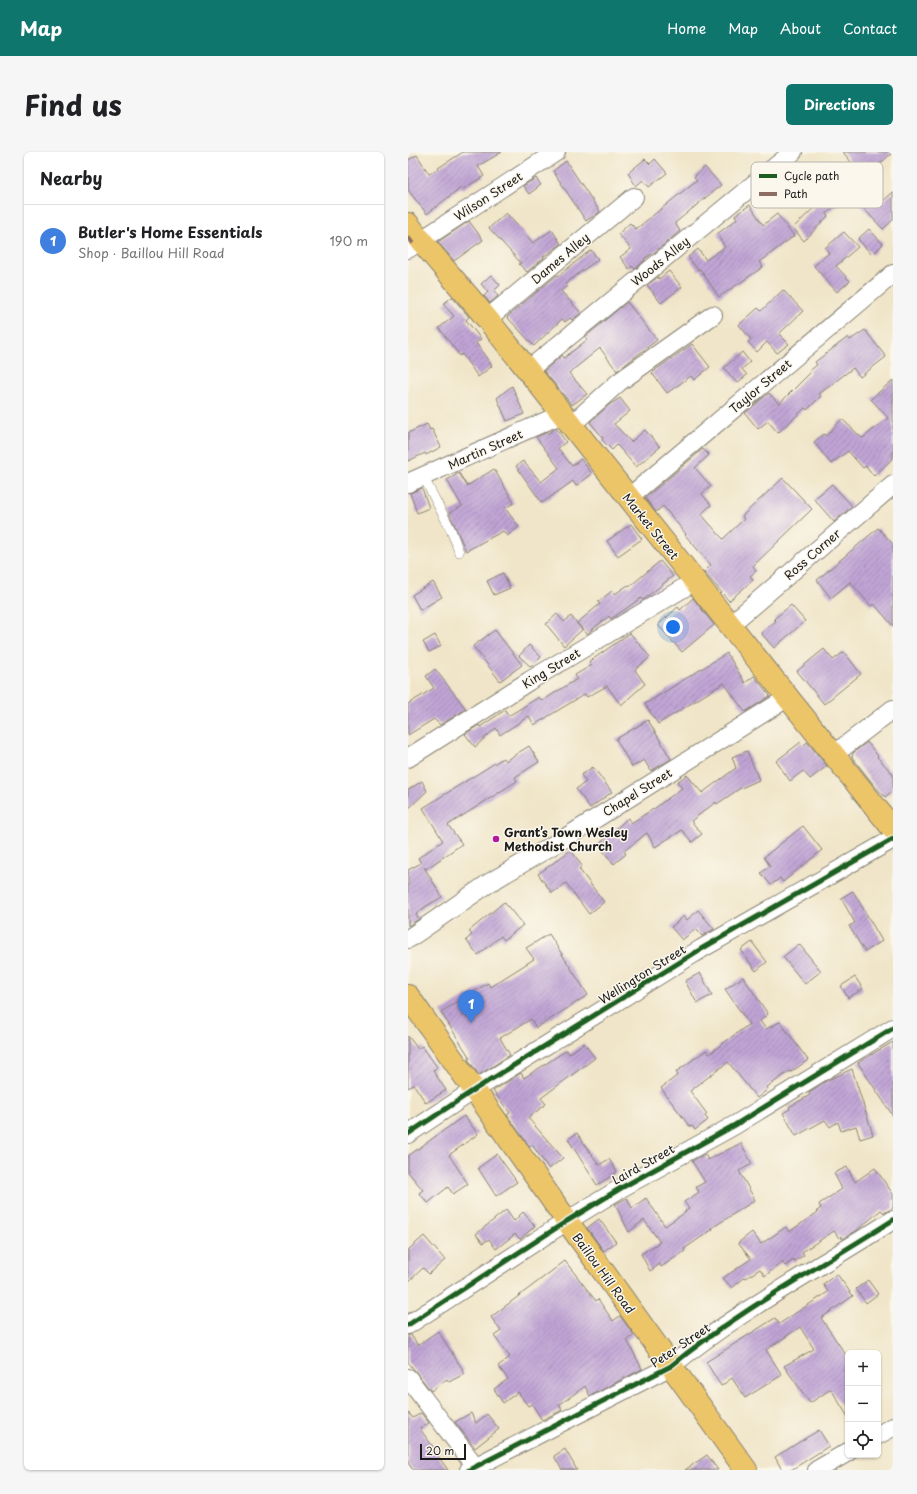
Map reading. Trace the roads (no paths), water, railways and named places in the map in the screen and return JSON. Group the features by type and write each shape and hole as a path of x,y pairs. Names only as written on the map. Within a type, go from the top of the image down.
{"main road":[{"name":"Market Street","path":"412,238 487,319 628,498 731,624 787,698 893,829"},
{"name":"Baillou Hill Road","path":"408,996 746,1470"}],"street":[{"name":"Wilson Street","path":"412,238 556,152"},
{"name":"Woods Alley","path":"781,162 793,152"},
{"name":"Woods Alley","path":"528,371 751,187"},
{"name":"Dames Alley","path":"487,319 634,197"},
{"name":"Taylor Street","path":"628,498 893,274"},
{"name":"Martin Street","path":"416,480 566,420 713,315"},
{"name":"Ross Corner","path":"731,624 893,485"},
{"name":"King Street","path":"408,758 529,681 695,580"},
{"name":"Chapel Street","path":"408,940 489,883 565,838 787,698"},
{"path":"834,755 893,709"},
{"name":"Wellington Street","path":"408,1134 474,1090 701,949 893,839"},
{"name":"Laird Street","path":"408,1325 567,1221 628,1184 735,1125 893,1028"},
{"name":"Peter Street","path":"474,1469 671,1366 688,1352 754,1307 893,1220"},
{"path":"408,1378 474,1469"},
{"path":"881,1433 893,1427"},
{"path":"819,1469 845,1454"}],"lane":[{"path":"416,480 451,530 459,552"}],"place":[{"name":"Grant’s Town Wesley Methodist Church","path":"496,839"},
{"name":"Butler's Home Essentials","path":"471,1023"}]}
